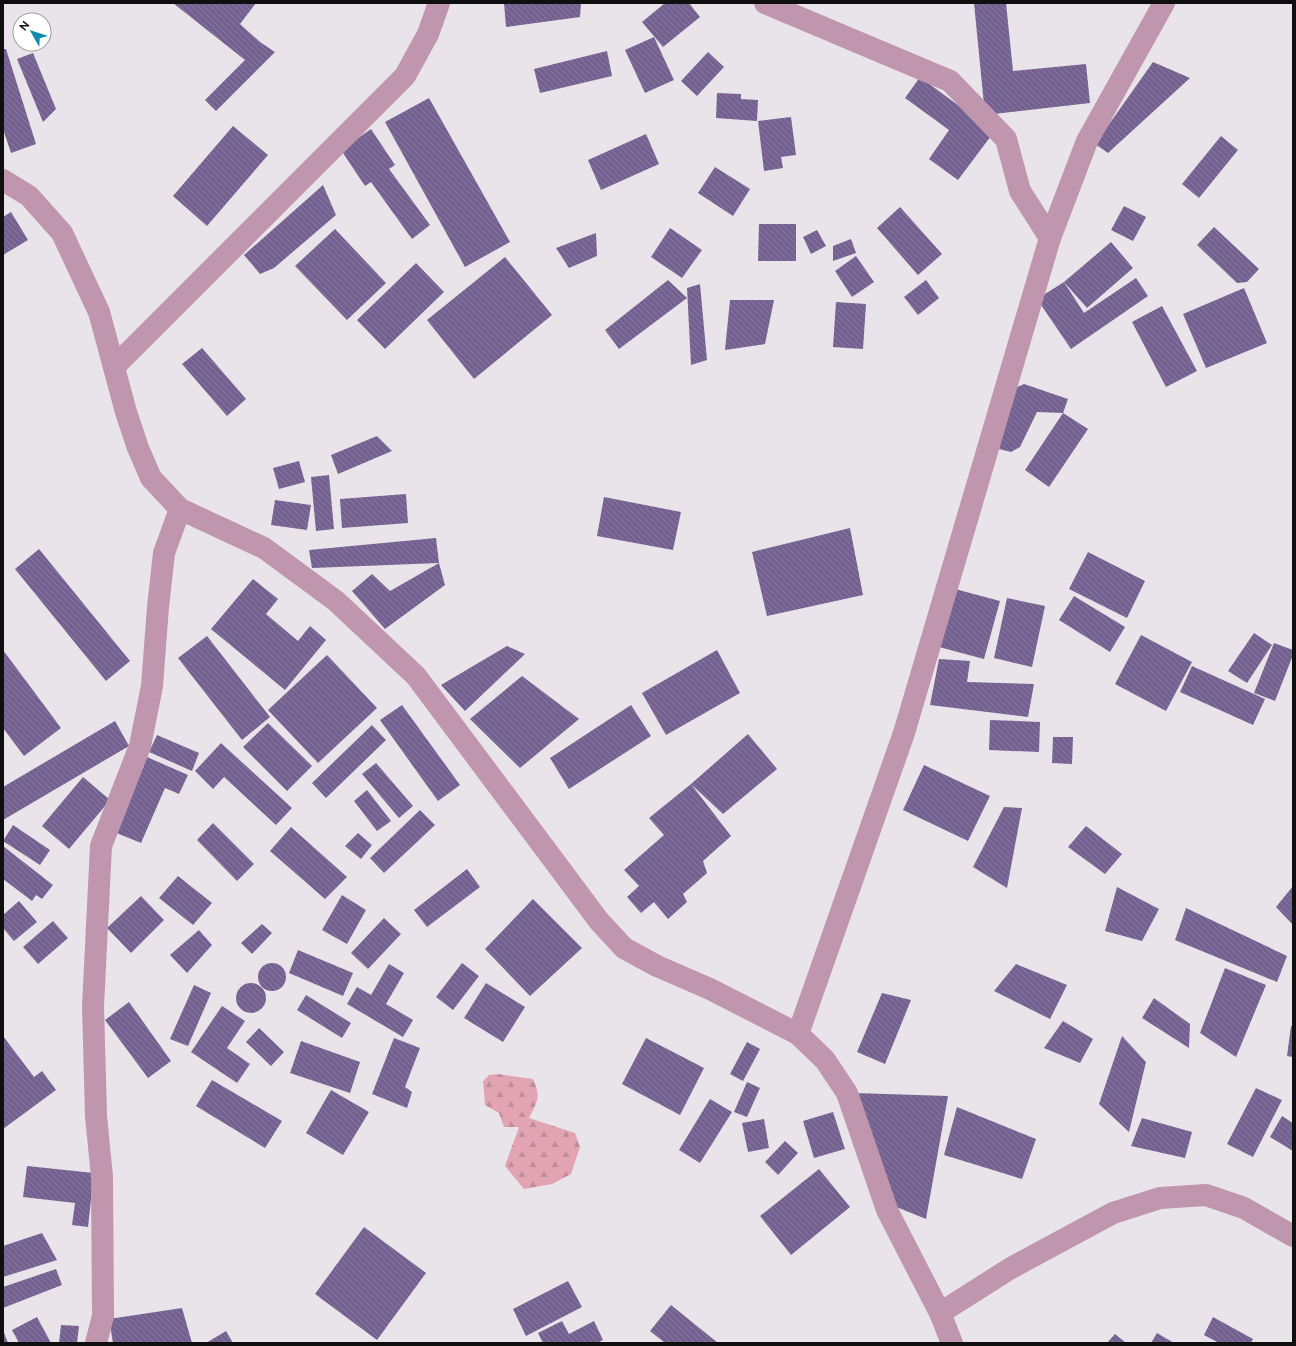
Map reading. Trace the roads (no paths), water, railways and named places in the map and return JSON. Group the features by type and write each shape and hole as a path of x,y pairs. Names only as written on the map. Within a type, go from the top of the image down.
{"street":[{"path":"114,366 404,76 428,34 439,3"},
{"path":"764,3 950,81 1006,139 1020,191 1050,238"},
{"path":"798,1034 904,733 1050,238 1087,141 1164,3"},
{"path":"3,180 29,196 62,233 100,312 129,419 138,448 151,478 180,509 264,548 336,601 416,676 599,921 624,948 657,966 710,988 798,1034 825,1060 847,1093 887,1210 940,1313 952,1343"},
{"path":"96,1343 103,1316 102,1177 96,1116 93,1006 101,846 140,746 152,686 164,553 180,509"},
{"path":"940,1313 1011,1268 1113,1213 1160,1198 1206,1195 1244,1208 1293,1236"}]}
